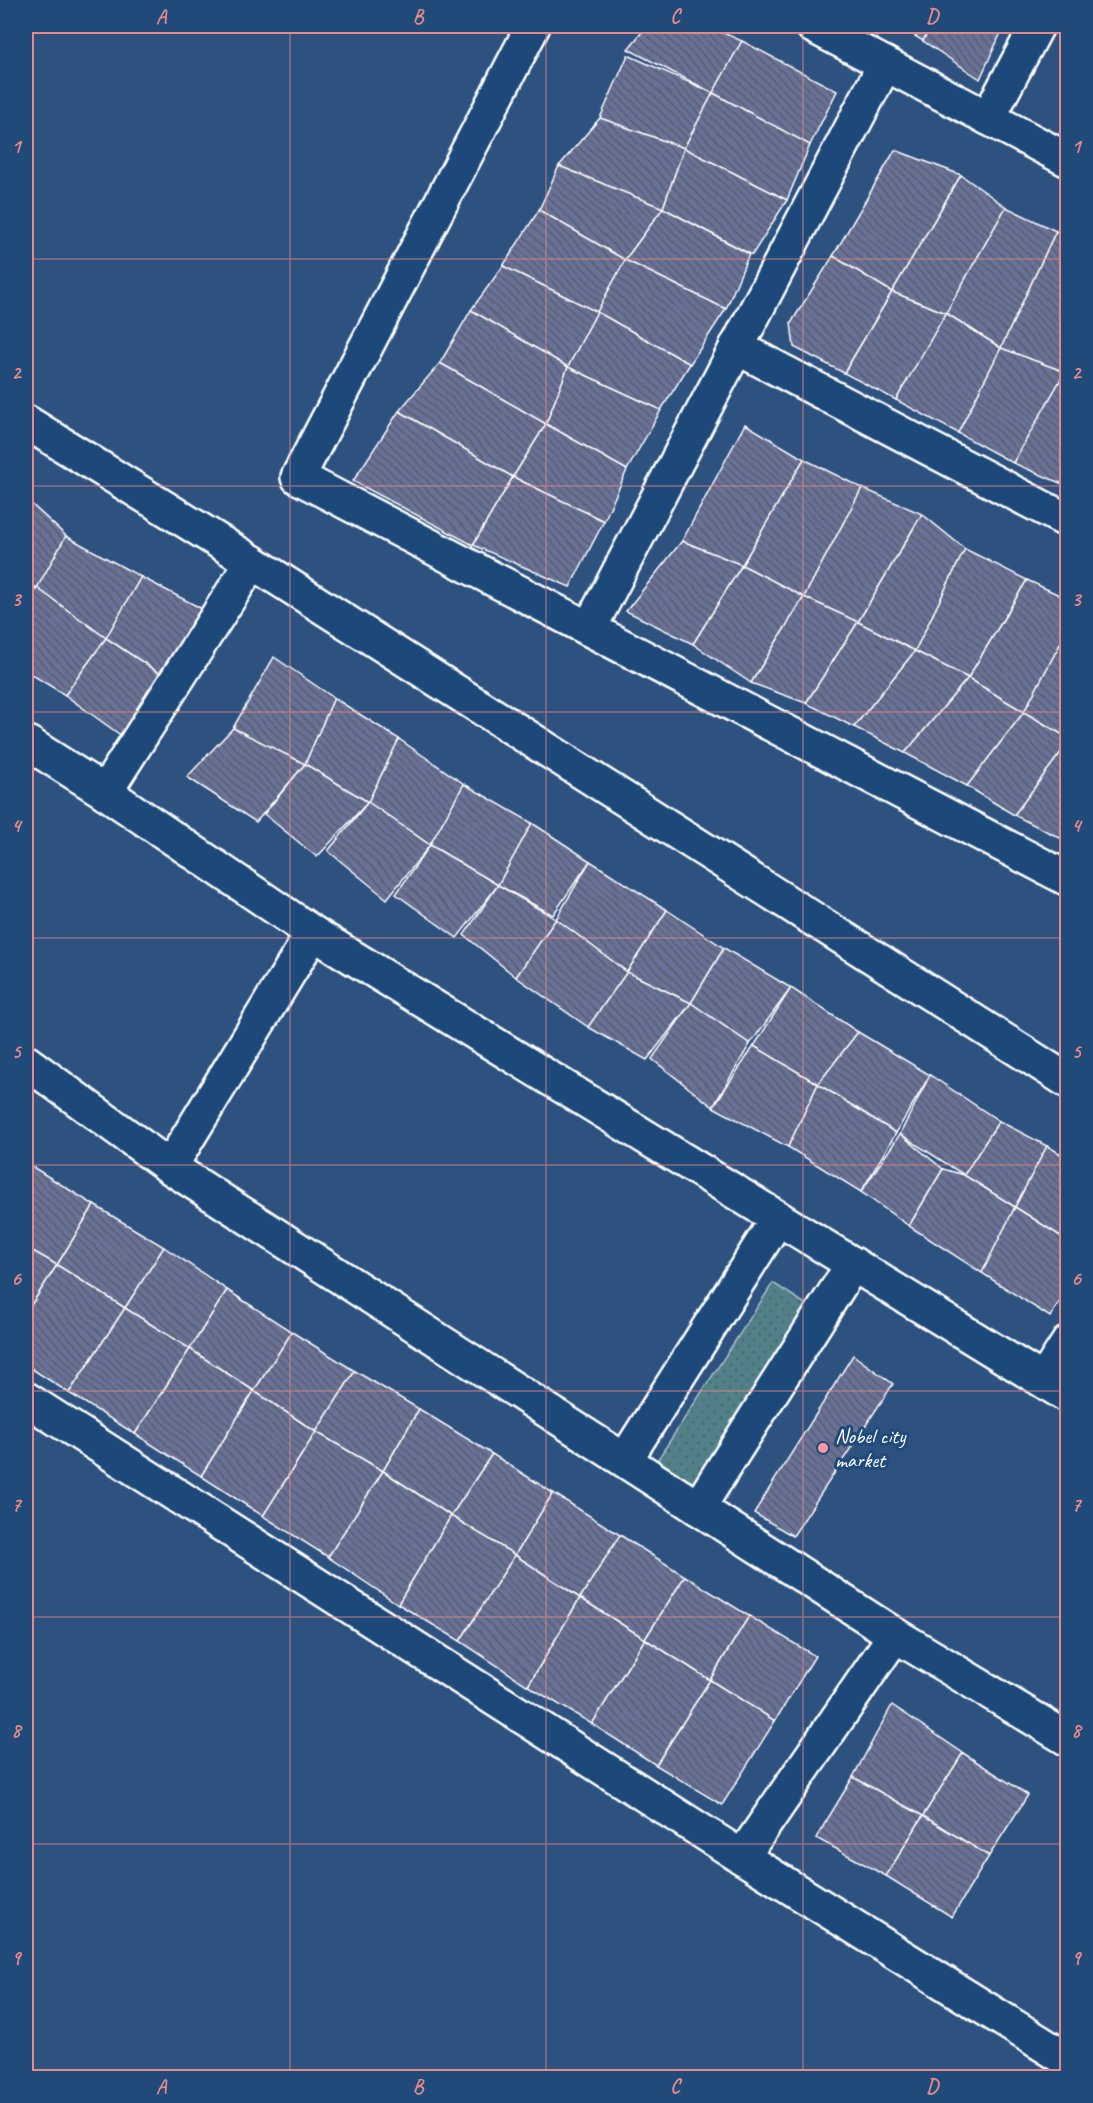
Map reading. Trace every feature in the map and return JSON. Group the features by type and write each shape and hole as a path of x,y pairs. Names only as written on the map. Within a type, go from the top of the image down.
{"street":[{"path":"533,26 298,477 1068,879"},
{"path":"813,26 1068,160"},
{"path":"988,118 1037,26"},
{"path":"589,628 885,64"},
{"path":"736,346 1068,521"},
{"path":"26,422 252,562 1068,1082"},
{"path":"105,792 252,562"},
{"path":"26,742 105,792 313,933 1056,1388 1068,1343"},
{"path":"170,1167 313,933"},
{"path":"26,1062 170,1167 895,1635 1068,1739"},
{"path":"625,1460 778,1218"},
{"path":"698,1508 853,1264"},
{"path":"26,1398 742,1857 1068,2060"},
{"path":"742,1857 895,1635"}],"green space":[{"path":"773,1283 807,1305 695,1484 656,1462"}],"building":[{"path":"647,26 708,26 742,41 713,93 628,49"},
{"path":"899,26 931,26 923,41"},
{"path":"931,26 1004,26 980,79 923,41"},
{"path":"742,41 837,91 810,145 713,93"},
{"path":"628,55 713,93 684,148 600,118"},
{"path":"713,93 810,145 787,200 684,148"},
{"path":"600,118 684,148 663,208 559,166"},
{"path":"684,148 787,200 752,255 663,208"},
{"path":"895,150 961,175 892,292 833,256"},
{"path":"559,166 663,208 625,260 539,210"},
{"path":"961,175 1006,207 946,313 892,292"},
{"path":"1006,207 1056,231 1001,348 946,313"},
{"path":"663,208 749,254 726,309 625,260"},
{"path":"539,210 625,260 597,312 503,266"},
{"path":"1056,231 1068,236 1065,372 1001,348"},
{"path":"833,256 892,292 844,373 794,347 791,323"},
{"path":"625,260 726,309 690,364 597,312"},
{"path":"503,266 597,312 568,367 471,310"},
{"path":"892,292 946,313 896,400 844,373"},
{"path":"471,310 568,367 546,424 440,363"},
{"path":"597,312 690,364 661,410 568,367"},
{"path":"946,313 1001,348 958,433 896,400"},
{"path":"1001,348 1065,372 1013,463 958,433"},
{"path":"440,363 546,424 513,477 399,411"},
{"path":"568,367 661,410 627,470 546,424"},
{"path":"1065,372 1068,481 1065,485 1013,463"},
{"path":"399,411 513,477 473,545 353,481"},
{"path":"546,424 627,470 604,521 513,477"},
{"path":"745,424 804,459 742,565 682,541"},
{"path":"804,459 862,488 804,597 742,565"},
{"path":"513,477 604,521 570,587 473,545"},
{"path":"862,488 922,514 858,622 804,597"},
{"path":"26,499 66,536 37,588 26,582"},
{"path":"922,514 965,549 915,651 858,622"},
{"path":"66,536 141,577 106,638 37,588"},
{"path":"682,541 742,565 693,644 626,611"},
{"path":"965,549 1027,580 968,678 915,651"},
{"path":"742,565 804,597 751,683 693,644"},
{"path":"141,577 212,614 165,677 106,638"},
{"path":"1027,580 1068,599 1068,629 1024,712 968,678"},
{"path":"26,582 37,588 26,606"},
{"path":"37,588 106,638 65,695 26,671 26,606"},
{"path":"804,597 858,622 806,703 751,683"},
{"path":"858,622 915,651 854,727 806,703"},
{"path":"1068,629 1068,738 1024,712"},
{"path":"106,638 165,677 130,742 65,695"},
{"path":"915,651 968,678 905,753 854,727"},
{"path":"274,657 334,698 305,764 233,728"},
{"path":"968,678 1024,712 967,786 905,753"},
{"path":"334,698 399,739 368,802 305,764"},
{"path":"1024,712 1068,738 1068,743 1014,815 967,786"},
{"path":"233,728 305,764 256,822 187,777"},
{"path":"399,739 464,784 430,845 368,802"},
{"path":"1068,743 1068,842 1014,815"},
{"path":"305,764 368,802 317,857 264,814"},
{"path":"464,784 532,823 498,885 430,845"},
{"path":"368,802 430,845 387,899 328,851"},
{"path":"532,823 590,861 553,915 498,885"},
{"path":"430,845 498,885 457,938 396,894"},
{"path":"590,861 667,910 627,972 556,919"},
{"path":"498,885 556,919 516,977 464,935"},
{"path":"667,910 724,948 691,1003 627,972"},
{"path":"556,919 627,972 588,1027 516,977"},
{"path":"724,948 791,988 750,1044 691,1003"},
{"path":"627,972 691,1003 647,1060 588,1027"},
{"path":"791,988 858,1032 818,1084 754,1046"},
{"path":"691,1003 750,1044 713,1107 652,1059"},
{"path":"858,1032 930,1075 896,1133 818,1084"},
{"path":"754,1046 818,1084 788,1147 713,1107"},
{"path":"930,1075 999,1121 964,1175 900,1134"},
{"path":"818,1084 896,1133 861,1192 788,1147"},
{"path":"999,1121 1047,1146 1015,1207 964,1175"},
{"path":"900,1134 943,1169 909,1226 861,1192"},
{"path":"1047,1146 1068,1158 1068,1241 1015,1207"},
{"path":"31,1166 94,1205 57,1265 26,1247 26,1175"},
{"path":"943,1169 964,1175 1015,1207 982,1273 909,1226"},
{"path":"94,1205 164,1247 125,1308 57,1265"},
{"path":"1015,1207 1068,1241 1068,1289 1050,1317 982,1273"},
{"path":"26,1247 57,1265 26,1313"},
{"path":"164,1247 227,1290 190,1349 125,1308"},
{"path":"57,1265 125,1308 69,1393 26,1365 26,1313"},
{"path":"227,1290 292,1332 254,1391 190,1349"},
{"path":"125,1308 190,1349 135,1434 69,1393"},
{"path":"292,1332 355,1371 316,1432 254,1391"},
{"path":"190,1349 254,1391 201,1476 135,1434"},
{"name":"Nobel city market","path":"853,1355 893,1384 793,1536 754,1513"},
{"path":"355,1371 419,1409 383,1471 316,1432"},
{"path":"254,1391 316,1432 263,1516 201,1476"},
{"path":"419,1409 492,1454 451,1516 383,1471"},
{"path":"316,1432 383,1471 328,1557 263,1516"},
{"path":"492,1454 553,1493 515,1555 451,1516"},
{"path":"383,1471 451,1516 398,1604 328,1557"},
{"path":"553,1493 620,1535 580,1598 515,1555"},
{"path":"451,1516 515,1555 460,1641 398,1604"},
{"path":"620,1535 685,1576 645,1639 580,1598"},
{"path":"515,1555 580,1598 528,1686 460,1641"},
{"path":"685,1576 749,1616 710,1680 645,1639"},
{"path":"580,1598 645,1639 592,1724 528,1686"},
{"path":"749,1616 815,1656 775,1721 710,1680"},
{"path":"645,1639 710,1680 656,1765 592,1724"},
{"path":"710,1680 775,1721 722,1805 656,1765"},
{"path":"892,1705 963,1753 923,1816 853,1777"},
{"path":"963,1753 1028,1795 989,1856 923,1816"},
{"path":"853,1777 923,1816 886,1876 816,1838"},
{"path":"923,1816 989,1856 952,1917 886,1876"}],"place":[{"name":"Nobel city market","path":"823,1448"}]}
